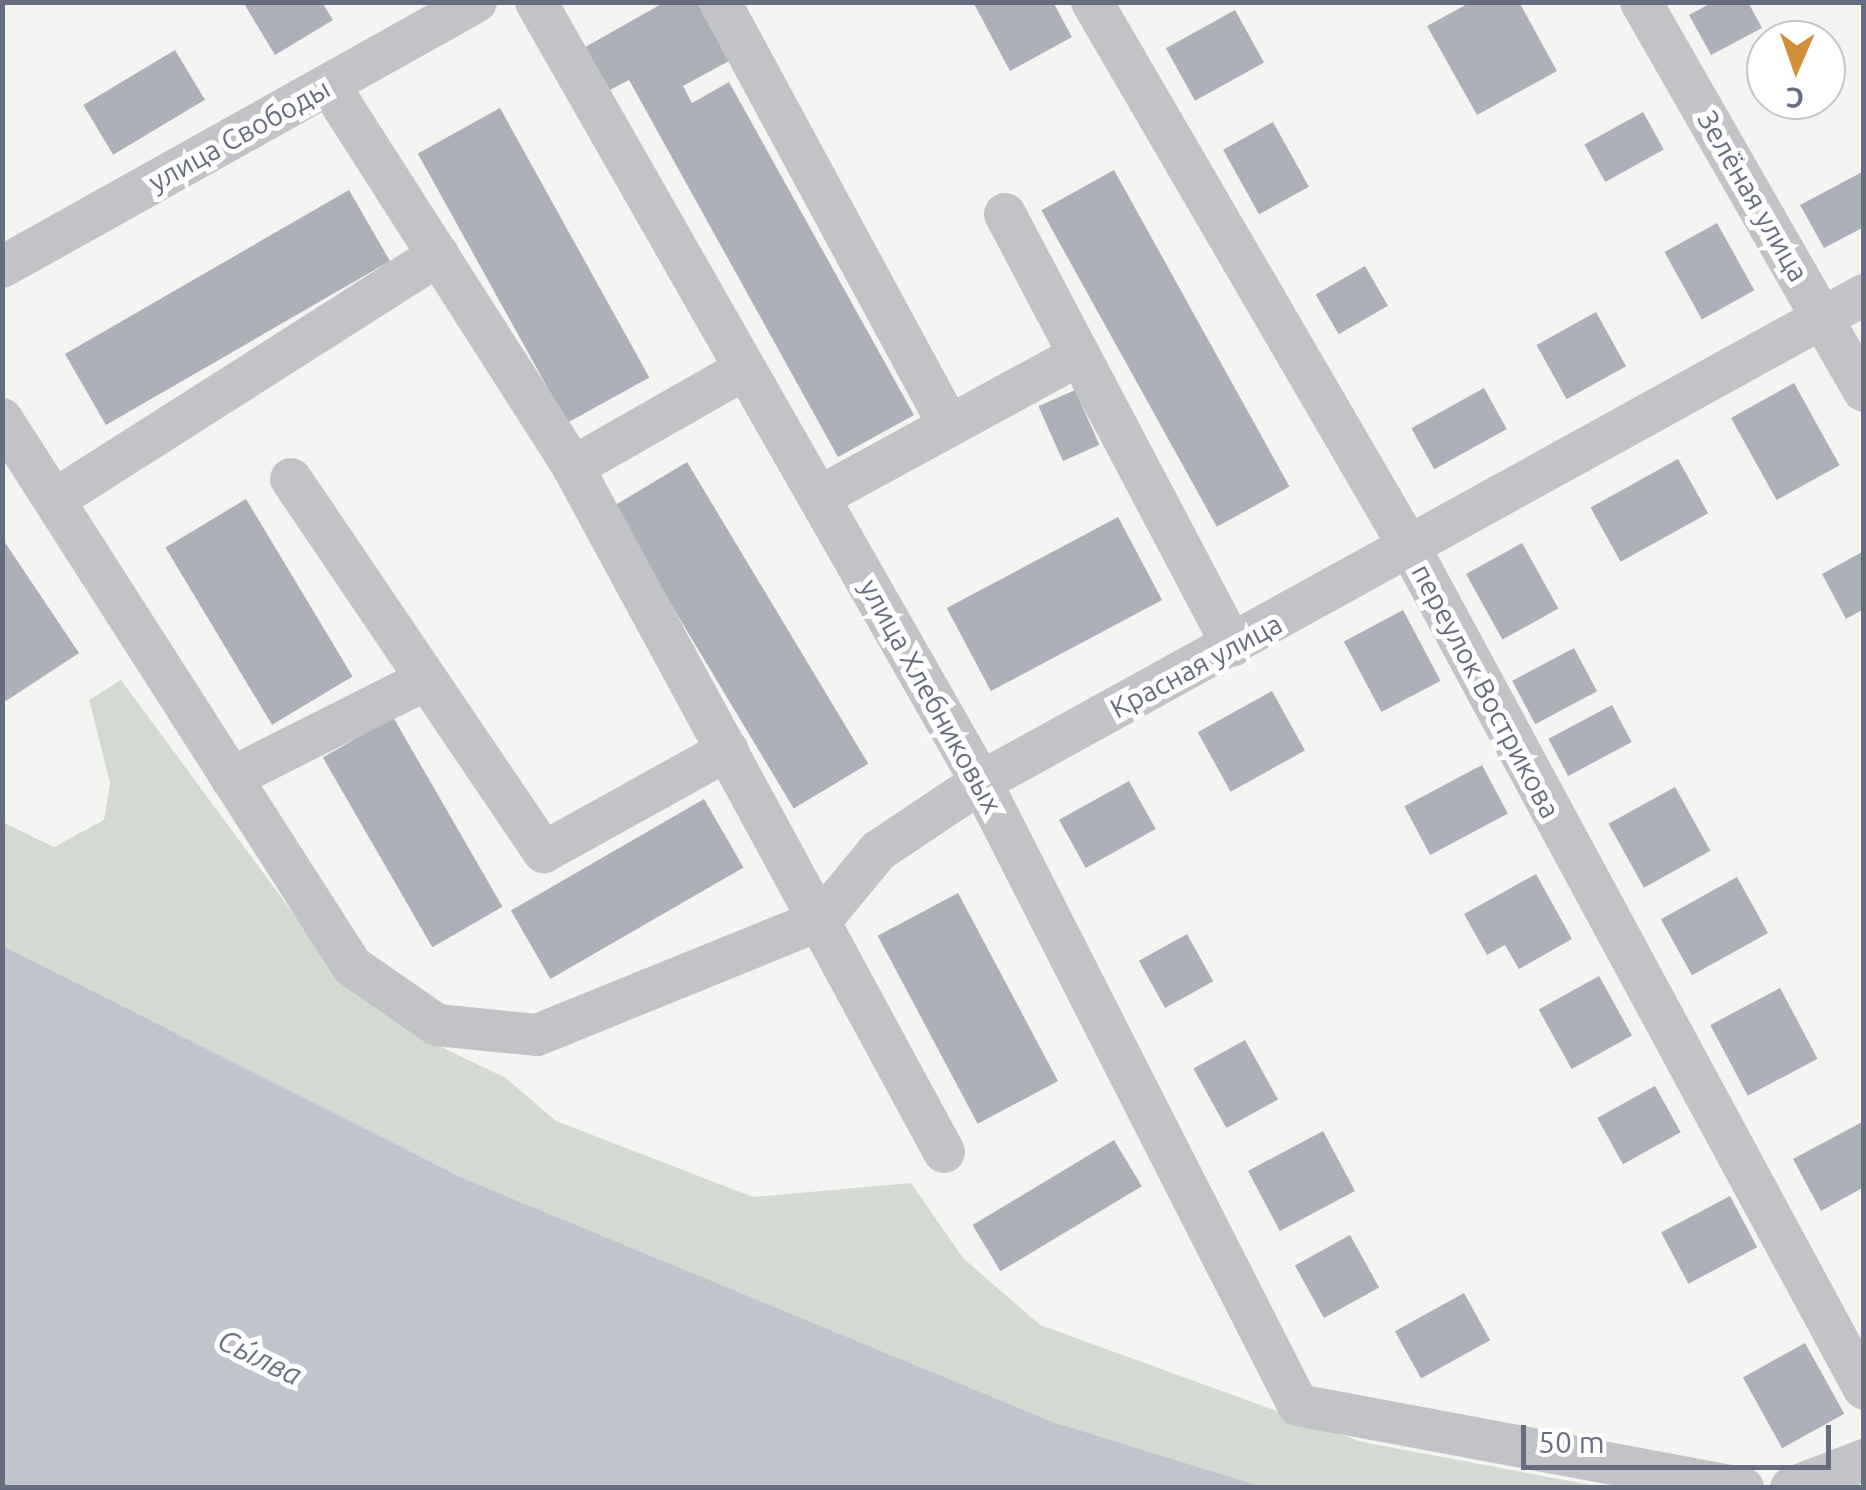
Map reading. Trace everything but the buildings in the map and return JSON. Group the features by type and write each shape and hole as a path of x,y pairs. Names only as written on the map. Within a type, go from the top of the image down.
{"street":[{"name":"улица Свободы","path":"2,267 476,2"},
{"name":"улица Хлебниковых","path":"536,2 981,782 1298,1405 1743,1488"},
{"path":"720,2 949,426"},
{"name":"переулок Вострикова","path":"1092,2 1411,550 1864,1389"},
{"name":"Зелёная улица","path":"1641,2 1864,391"},
{"path":"329,85 572,468 822,919 944,1152"},
{"path":"1005,214 1233,646"},
{"path":"54,500 438,256"},
{"name":"Красная улица","path":"231,778 352,966 437,1025 537,1035 822,919 878,851 981,782 1411,550 1864,296"},
{"path":"819,498 1079,355"},
{"path":"572,468 745,369"},
{"path":"2,420 231,778 426,680"},
{"path":"292,479 544,852 728,750"},
{"path":"1791,1488 1864,1460"}],"shaded area":[{"path":"121,680 326,958 410,1032 506,1078 556,1121 753,1197 911,1183 963,1258 1040,1325 1362,1442 1602,1487 1263,1487 1053,1422 465,1179 3,946 2,822 54,847 104,820 110,783 89,700"}],"water":[{"name":"Сы́лва","path":"3,946 465,1179 1053,1422 1263,1487 3,1487"}]}
